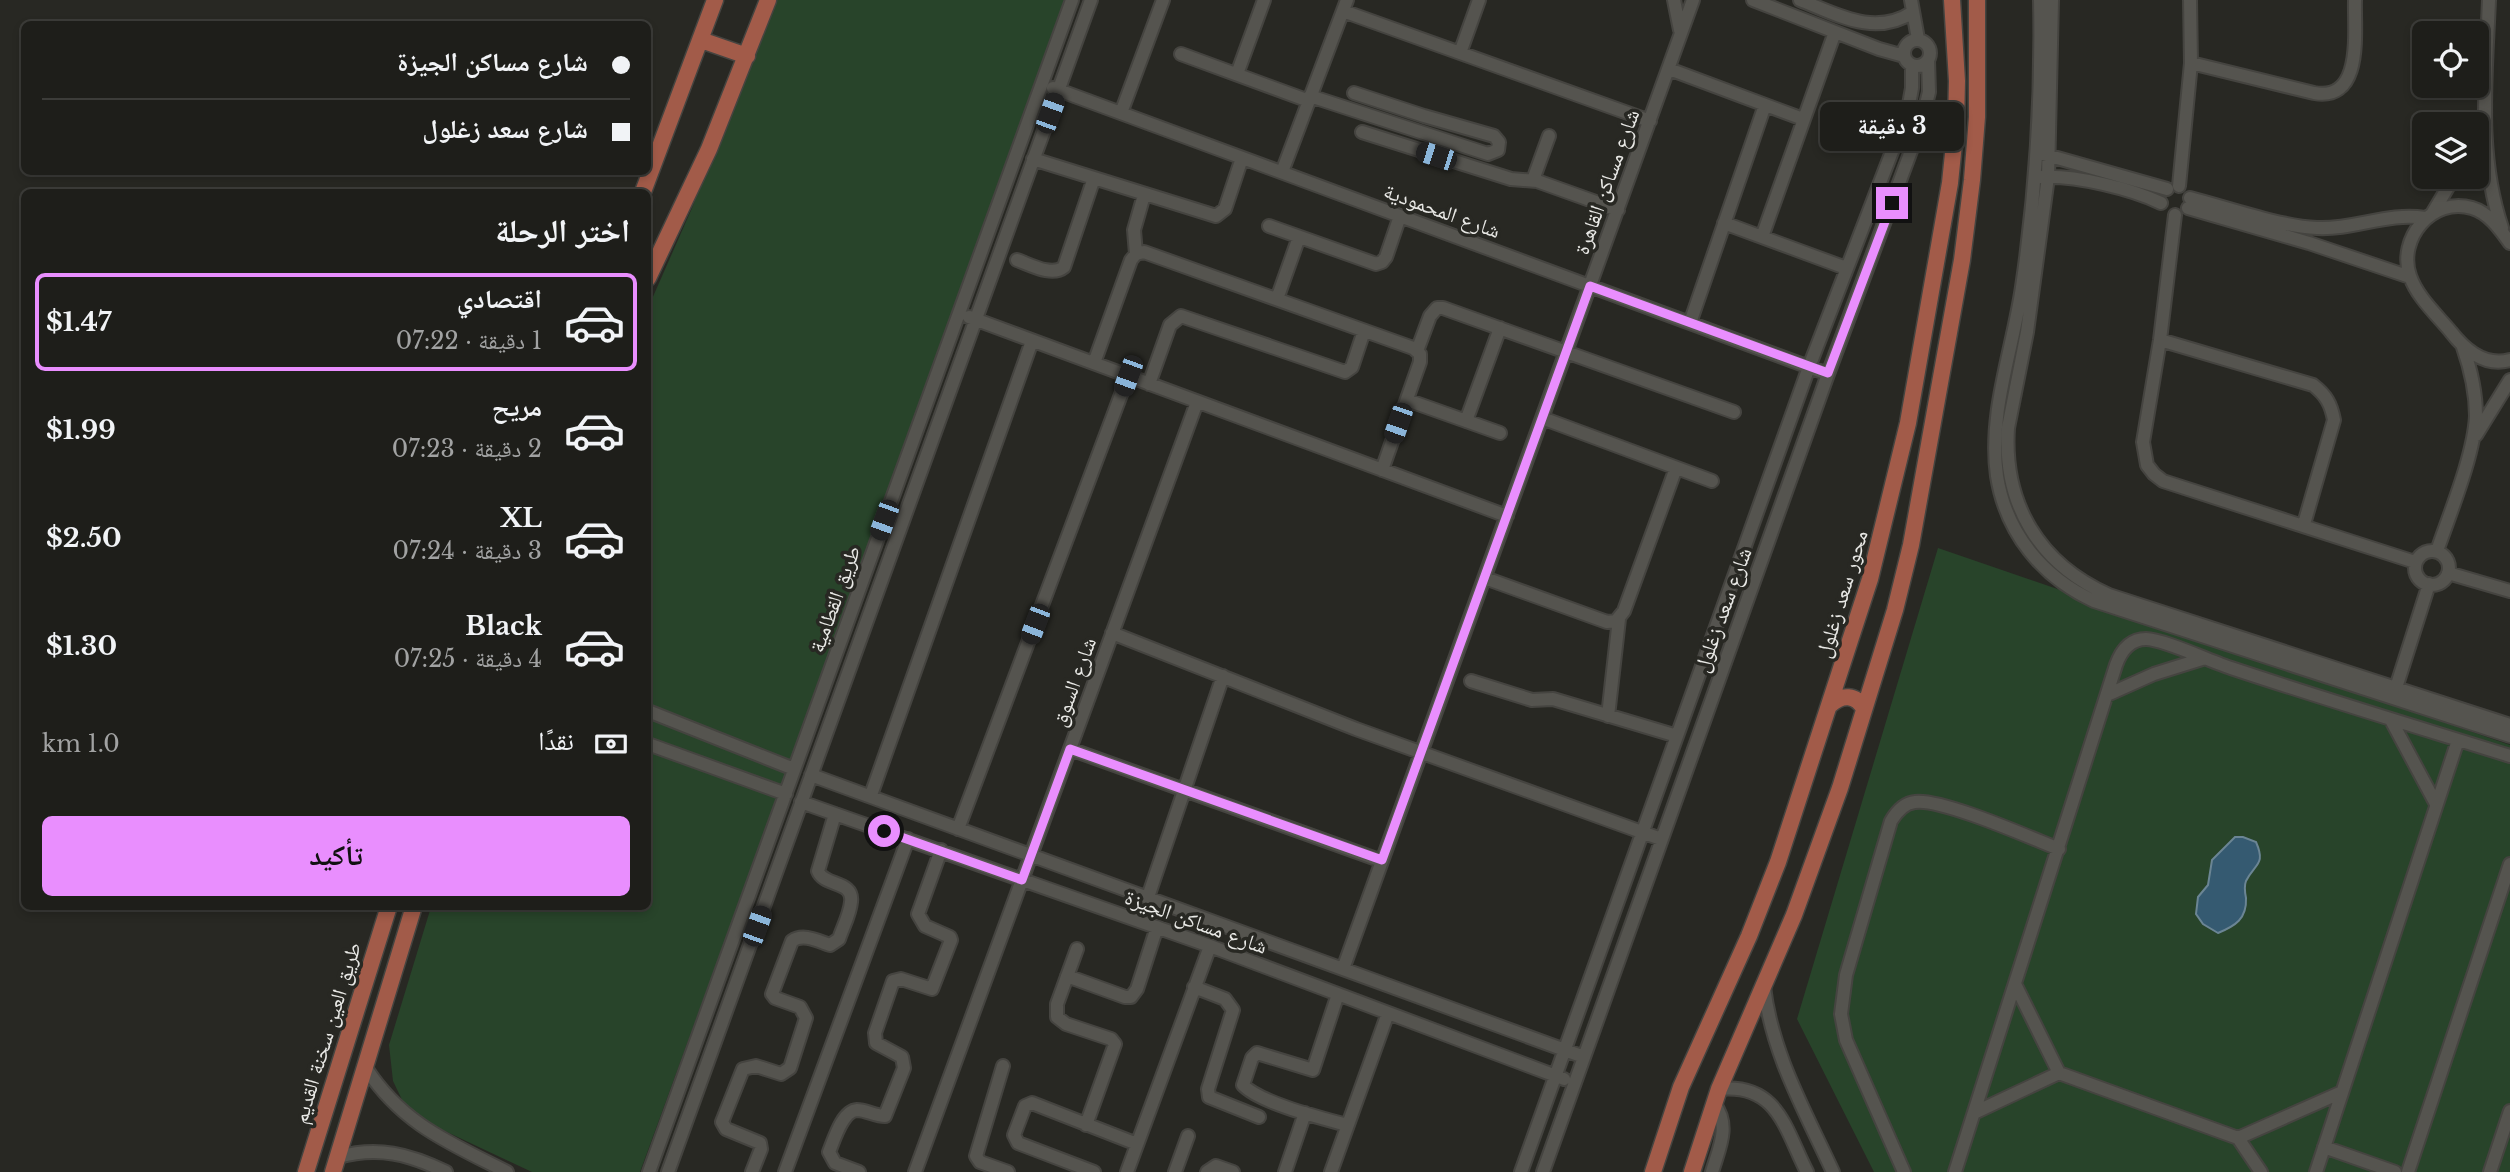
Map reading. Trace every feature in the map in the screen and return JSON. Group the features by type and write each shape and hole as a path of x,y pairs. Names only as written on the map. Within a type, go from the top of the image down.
{"main road":[{"path":"651,171 715,0"},
{"path":"651,272 690,191 768,0"},
{"name":"محور سعد زغلول","path":"1653,1172 1681,1087 1769,887 1870,579 1905,436 1950,183 1957,81 1952,0"},
{"path":"1692,1172 1717,1096 1818,852 1895,610 1911,545 1962,260 1978,117 1977,0"},
{"path":"701,40 747,56"},
{"path":"1830,705 1838,699 1848,697 1858,701 1864,709"},
{"name":"طريق العين سخنة القديم","path":"306,1172 388,910"},
{"path":"335,1164 413,910"}],"street":[{"name":"طريق القطامية","path":"649,1172 1072,0"},
{"name":"طريق القطامية","path":"668,1172 1091,0"},
{"path":"1121,113 1163,0"},
{"path":"1237,74 1265,0"},
{"path":"1460,53 1479,0"},
{"path":"1674,0 1680,38"},
{"name":"شارع مساكن القاهرة","path":"1343,969 1693,0"},
{"path":"1753,0 1921,66 1928,60 1929,47 1918,39 1912,6"},
{"path":"1800,0 1847,19 1872,24 1898,20 1912,6"},
{"path":"2040,0 2037,152 2042,178"},
{"path":"2052,0 2050,157 2042,178 2031,303 2008,428 2007,448 2015,495 2035,537 2067,571 2109,595 2510,736"},
{"path":"2161,203 2162,195 2173,188 2191,63 2190,0"},
{"path":"2191,63 2322,94 2337,90 2351,72 2355,0"},
{"path":"2485,112 2489,0"},
{"path":"1282,172 1345,6 1460,53 1650,121"},
{"path":"1762,237 1835,32"},
{"path":"1908,61 1907,44 1918,39"},
{"path":"1181,54 1309,99 1488,154 1495,153 1499,146 1494,136 1354,93"},
{"name":"شارع سعد زغلول","path":"1543,1172 1828,373 1910,154 1927,103 1930,81 1928,60"},
{"name":"شارع سعد زغلول","path":"1521,1172 1809,367 1893,148 1910,99 1908,61"},
{"path":"1669,69 1803,119"},
{"name":"شارع المحمودية","path":"1042,84 1828,373"},
{"path":"1690,323 1765,105"},
{"path":"1418,132 1424,116"},
{"path":"1362,132 1511,179 1533,180 1618,210"},
{"path":"1533,180 1549,136"},
{"path":"1893,148 1910,154"},
{"path":"2037,152 2186,190 2189,203 2185,212 2175,215 2168,213 2161,203 2087,181 2042,178"},
{"path":"1033,159 1216,216 1225,209 1242,158"},
{"path":"1017,260 1050,271 1064,267 1094,178"},
{"path":"2489,182 2507,239"},
{"path":"2437,551 2472,441 2476,417 2475,393 2463,347 2418,291 2410,277 2407,262 2408,246 2415,231 2446,189"},
{"path":"1094,363 1131,260 1136,254 1134,230 1144,195"},
{"path":"2189,203 2316,228 2340,228 2399,216 2428,216 2454,206 2470,207 2492,219 2507,239"},
{"path":"2189,203 2410,277"},
{"path":"2175,215 2160,340 2143,442 2147,465 2164,481 2415,562"},
{"path":"1269,226 1379,263 1386,257 1400,216"},
{"path":"1724,223 1846,268"},
{"path":"1278,299 1299,237"},
{"path":"1136,254 1149,253 1418,351"},
{"path":"1382,470 1420,362 1418,351 1430,316 1437,308 1567,351 1734,412"},
{"path":"959,313 1507,516"},
{"path":"1149,384 1170,325 1181,316 1345,372 1352,367 1364,331"},
{"path":"1466,421 1500,328"},
{"path":"2160,340 2313,385 2324,394 2332,406 2334,420 2304,524"},
{"path":"871,795 1032,341"},
{"path":"2463,347 2487,360 2510,360"},
{"path":"958,829 1128,376"},
{"path":"2472,441 2510,380"},
{"path":"1407,400 1500,433"},
{"name":"شارع السوق","path":"915,1172 1197,401"},
{"path":"1542,418 1712,481"},
{"path":"1608,716 1619,619 1676,468"},
{"path":"2437,551 2448,563 2448,573 2441,582 2429,584 2417,577 2415,562 2422,553 2437,551"},
{"path":"2448,573 2510,591"},
{"path":"1485,578 1607,622 1619,619"},
{"path":"2394,693 2429,584"},
{"path":"1112,632 1356,729 1661,839"},
{"path":"1955,1172 2119,655 2134,641 2155,640 2203,659 2510,756"},
{"path":"2107,695 2154,674 2203,659"},
{"path":"1148,898 1223,676"},
{"path":"1471,681 1532,700 1553,699 1677,736"},
{"path":"2394,693 2510,725"},
{"path":"651,712 794,769"},
{"path":"2391,720 2436,804"},
{"path":"2321,1171 2324,1147 2458,740"},
{"path":"651,745 786,794"},
{"path":"1070,749 1382,860"},
{"name":"شارع مساكن الجيزة","path":"811,775 1584,1057"},
{"path":"1905,1172 1846,1040 1840,1014 1846,975 1891,821 1901,808 1909,803 1926,801 1984,819 2059,849"},
{"name":"شارع مساكن الجيزة","path":"802,802 1157,927 1575,1083"},
{"path":"752,1172 761,1149 760,1143 726,1129 722,1122 743,1069 756,1066 781,1074 790,1068 805,1022 805,1014 800,1007 775,998 772,993 792,941 800,937 833,945 839,939 851,905 851,895 845,887 822,879 817,871 835,814"},
{"path":"785,1172 908,839"},
{"path":"859,1172 835,1163 829,1152 845,1117 850,1113 860,1111 884,1116 904,1068 902,1057 876,1043 874,1033 893,981 901,979 932,989 947,951 951,937 925,926 918,914 941,850"},
{"path":"2408,1172 2510,864"},
{"path":"1067,976 1131,997 1137,989 1157,927"},
{"path":"1127,1172 1209,946"},
{"path":"1077,949 1057,1004 1057,1017 1066,1024 1114,1040 1115,1044 1086,1125"},
{"path":"1763,985 1767,1015 1776,1047 1833,1172"},
{"path":"2015,986 2059,1073 2238,1138 2262,1172"},
{"path":"1194,988 1225,999 1233,1010 1208,1092 1209,1097 1259,1117"},
{"path":"1338,994 1313,1070 1257,1054 1252,1058 1242,1083 1248,1090 1305,1113 1348,1125"},
{"path":"1331,1172 1388,1013"},
{"path":"1003,1066 976,1156 980,1162 1008,1172"},
{"path":"366,1068 386,1096 410,1119 437,1137 507,1172"},
{"path":"1976,1112 2059,1073"},
{"path":"1712,1172 1723,1136 1723,1121 1717,1096 1737,1087 1751,1091 1774,1107 1807,1172"},
{"path":"1774,1107 1795,1090"},
{"path":"2238,1138 2342,1091"},
{"path":"1094,1172 1070,1168 1018,1143 1014,1135 1024,1108 1030,1103 1137,1144"},
{"path":"2490,1172 2510,1111"},
{"path":"1284,1172 1305,1113"},
{"path":"1175,1172 1188,1136"},
{"path":"2324,1147 2395,1172"},
{"path":"335,1164 363,1152 388,1152 412,1157 446,1172"},
{"path":"1207,1172 1216,1166 1233,1172"}],"green space":[{"path":"769,0 1070,0 640,1172 532,1172 430,1124 405,1106 393,1081 389,1045 430,910 651,910 651,301 692,208"},
{"path":"1938,548 2510,745 2510,1172 1874,1172 1797,1019"}],"water":[{"path":"2235,837 2256,842 2260,860 2245,883 2246,905 2242,916 2230,928 2218,933 2203,924 2196,914 2198,897 2208,885 2212,860"}],"route":[{"path":"884,831 1022,880 1070,749 1382,860 1590,286 1828,373 1892,203"}]}
